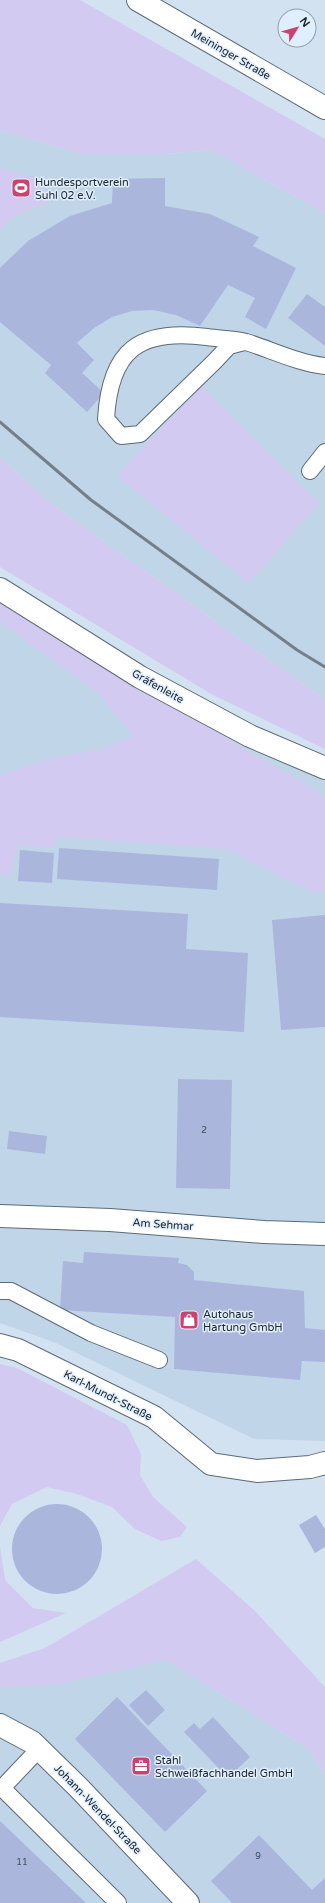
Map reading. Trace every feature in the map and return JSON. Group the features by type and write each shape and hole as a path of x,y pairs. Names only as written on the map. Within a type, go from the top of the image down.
{"street":[{"name":"Meininger Straße","path":"138,0 325,108"},
{"name":"Gräfenleite","path":"0,589 140,677 250,736 325,768"},
{"name":"Am Sehmar","path":"0,1216 110,1220 264,1232 325,1234"},
{"name":"Karl-Mundt-Straße","path":"0,1345 18,1350 154,1417 211,1464 257,1472 310,1467 325,1463"},
{"name":"Johann-Wendel-Straße","path":"0,1725 32,1742 78,1787 188,1903"}],"lane":[{"path":"244,342 229,346 140,434 120,436 106,419 107,396 115,372 129,351 147,339 182,334 244,342 325,366"},
{"path":"310,471 325,452"},
{"path":"0,1291 11,1291 91,1333 159,1360"},
{"path":"38,1749 1,1787 118,1903"}],"shaded area":[{"path":"0,0 80,0 325,139 325,213 211,150 166,154 82,154 0,130"},
{"path":"0,130 82,154 166,154 211,150 325,213 325,700 57,508 0,458"},
{"name":"Hundesportverein Suhl 02 e.V.","path":"0,168 32,177 51,200 10,219 0,230"},
{"path":"202,386 319,503 249,583 117,476"},
{"path":"0,458 57,508 325,700 325,749 213,695 0,567"},
{"path":"0,596 172,706 325,796 325,891 312,892 227,849 58,837 53,848 19,845 10,876 0,874 0,775 49,759 101,749 133,736 97,692 0,622"},
{"path":"0,602 325,778 325,1441 254,1439 56,1343 0,1323"},
{"path":"0,1364 17,1368 127,1425 141,1454 140,1475 153,1497 187,1527 180,1537 161,1541 135,1529 112,1507 77,1494 47,1487 12,1504 0,1526"},
{"path":"0,1546 5,1580 33,1608 66,1613 0,1642"},
{"path":"196,1559 255,1611 325,1687 325,1774 309,1749 167,1660 57,1684 0,1687 0,1663 45,1648"},
{"path":"167,1660 309,1749 325,1774 325,1903 0,1903 0,1682"}],"building":[{"path":"165,178 165,206 210,214 259,237 253,246 296,268 266,329 245,317 255,298 228,285 200,326 176,315 153,310 132,311 112,317 94,328 77,343 94,360 82,373 104,393 87,412 45,373 51,365 0,322 0,268 28,241 70,216 112,203 113,179"},
{"path":"307,294 325,307 325,346 288,318"},
{"path":"59,848 219,859 217,890 57,879"},
{"path":"20,850 54,853 52,883 18,881"},
{"path":"0,903 188,914 186,949 248,953 244,1032 0,1017"},
{"path":"325,915 325,1027 281,1030 272,920"},
{"path":"178,1079 232,1080 230,1189 176,1188"},
{"path":"9,1131 47,1136 45,1154 7,1149"},
{"path":"84,1252 179,1258 178,1263 187,1265 194,1272 194,1280 304,1291 305,1328 325,1330 325,1362 302,1361 300,1380 174,1369 175,1317 60,1310 63,1261 83,1263"},
{"path":"57,1504 74,1507 89,1517 99,1532 102,1549 99,1566 89,1581 74,1591 57,1594 40,1591 25,1581 15,1566 12,1549 15,1532 25,1517 40,1507"},
{"path":"316,1515 325,1529 325,1547 315,1553 299,1525"},
{"path":"146,1690 165,1710 148,1726 129,1705"},
{"path":"117,1697 207,1791 165,1832 75,1739"},
{"path":"213,1717 250,1757 228,1778 184,1732 194,1723 200,1729"},
{"path":"0,1821 86,1903 0,1903"},
{"path":"259,1835 312,1890 325,1878 325,1903 232,1903 211,1881"}],"railway":[{"path":"0,422 91,500 297,650 325,667"}],"place":[{"name":"Hundesportverein Suhl 02 e.V.","path":"21,188"},
{"name":"Autohaus Hartung GmbH","path":"189,1320"},
{"name":"Stahl Schweißfachhandel GmbH","path":"141,1766"}]}
